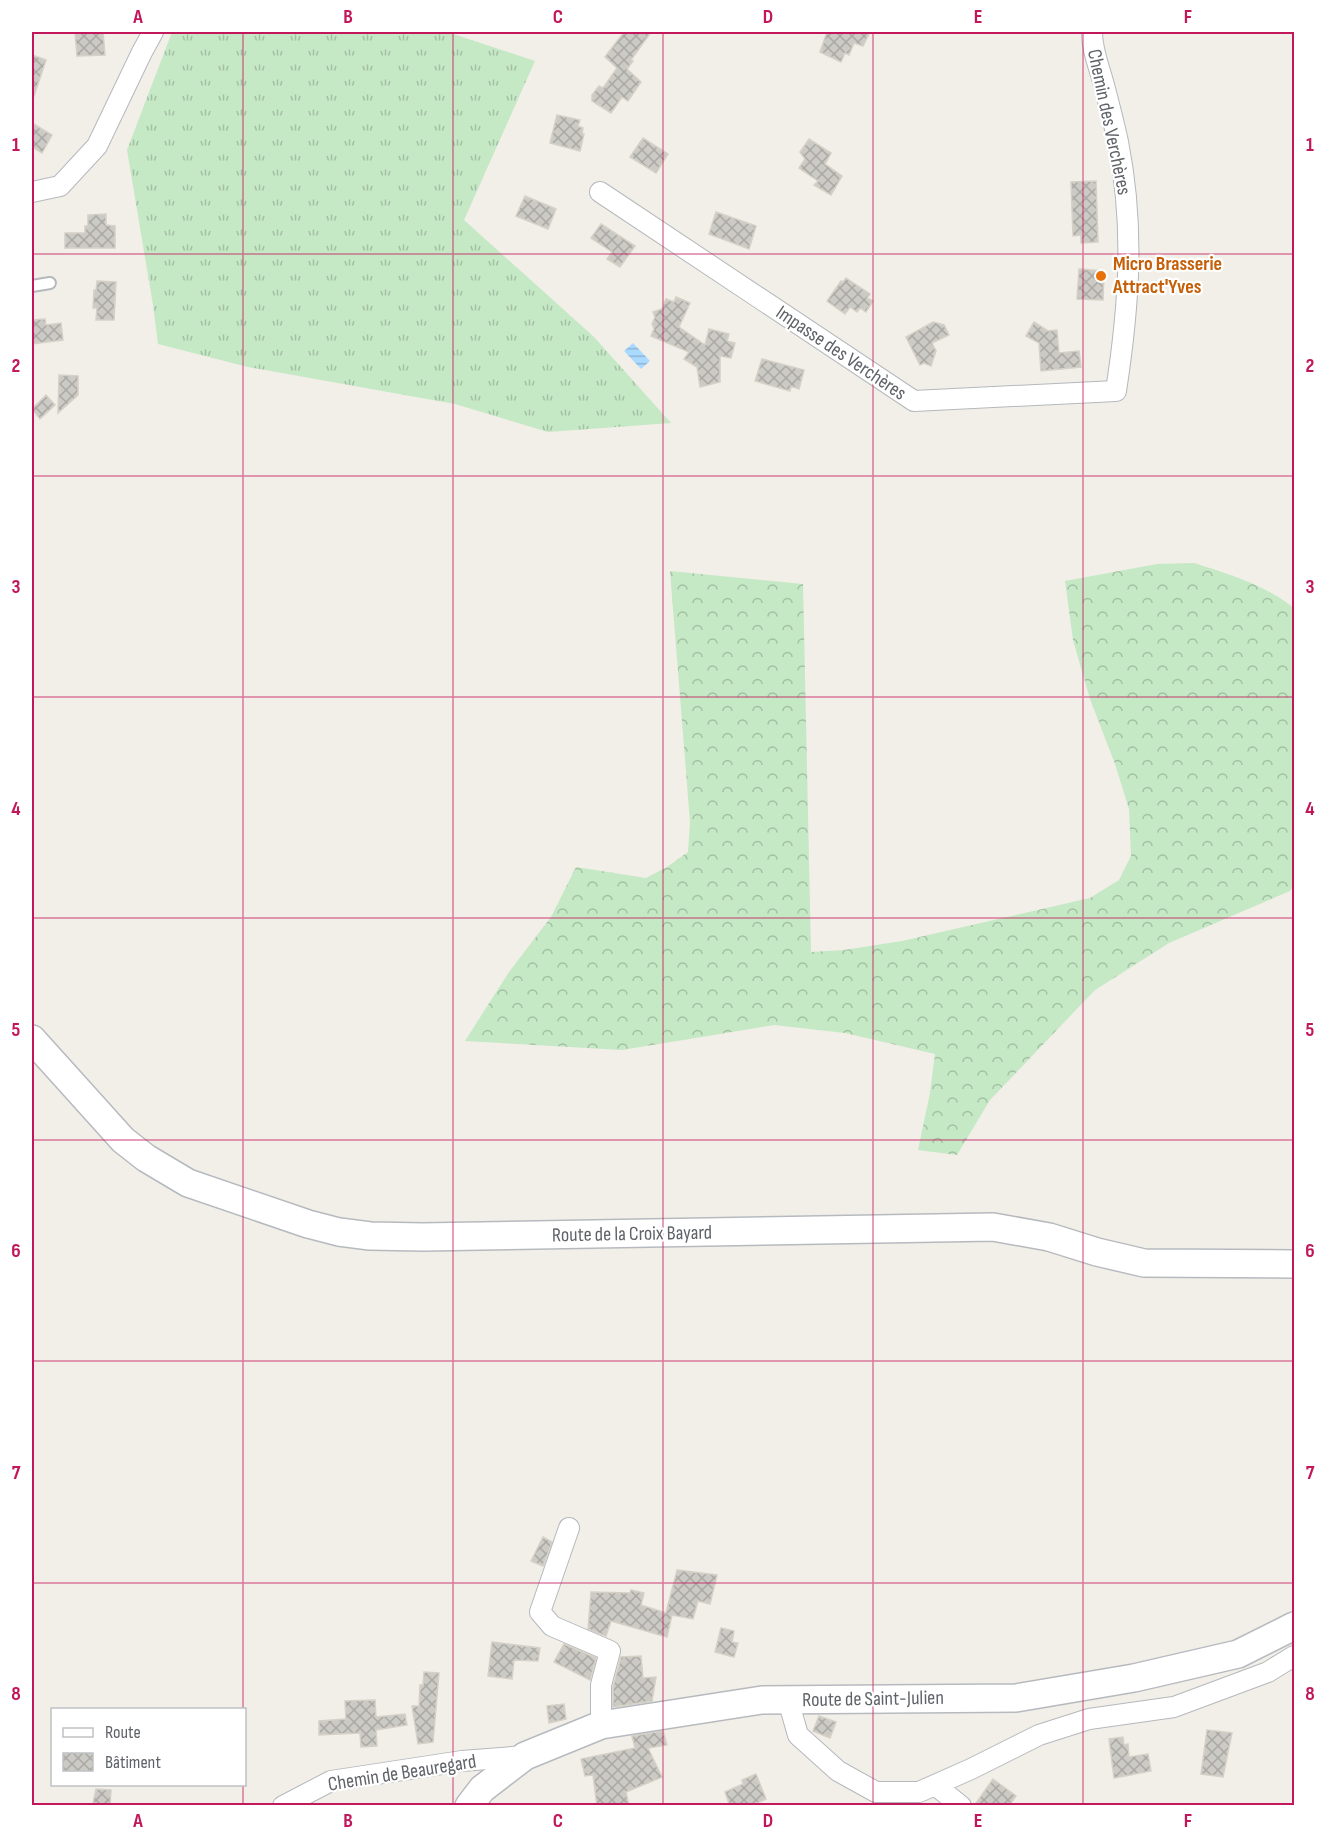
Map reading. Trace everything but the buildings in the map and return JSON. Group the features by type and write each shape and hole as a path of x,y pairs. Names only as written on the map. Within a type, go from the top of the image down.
{"main road":[{"name":"Route de la Croix Bayard","path":"32,1039 123,1140 167,1172 206,1190 339,1232 370,1236 423,1237 993,1227 1049,1237 1144,1263 1294,1264"},
{"name":"Route de Saint-Julien","path":"469,1806 483,1789 525,1756 601,1725 762,1700 1016,1698 1134,1678 1238,1654 1294,1626"}],"street":[{"path":"32,192 60,186 97,146 153,32"},
{"name":"Chemin des Verchères","path":"1092,32 1092,46 1118,142 1125,188 1128,231 1127,308 1116,392"},
{"name":"Impasse des Verchères","path":"600,192 914,401 1116,392"},
{"path":"569,1528 540,1612 552,1626 610,1651 602,1685 601,1725"},
{"path":"788,1700 798,1735 874,1799 919,1792 1039,1735 1089,1719 1174,1707 1268,1672 1294,1656"},
{"name":"Chemin de Beauregard","path":"283,1806 331,1781 462,1761 525,1756"},
{"path":"935,1785 961,1806"}],"lane":[{"path":"32,286 50,283"}],"green space":[{"path":"172,32 447,32 535,61 464,220 594,337 671,423 548,432 455,404 248,367 158,344 127,150"},
{"path":"1194,563 1259,587 1294,608 1294,886 1290,891 1169,943 1095,990 990,1100 957,1155 918,1150 930,1093 935,1054 845,1033 774,1025 622,1050 465,1041 509,972 551,917 576,867 646,878 688,852 690,822 670,571 803,584 811,952 844,950 902,941 1090,898 1119,880 1131,856 1129,809 1115,764 1090,699 1073,640 1065,581 1157,564"}],"water":[{"path":"633,343 650,361 641,369 624,351"}],"place":[{"name":"Micro Brasserie Attract'Yves","path":"1101,276"}]}
